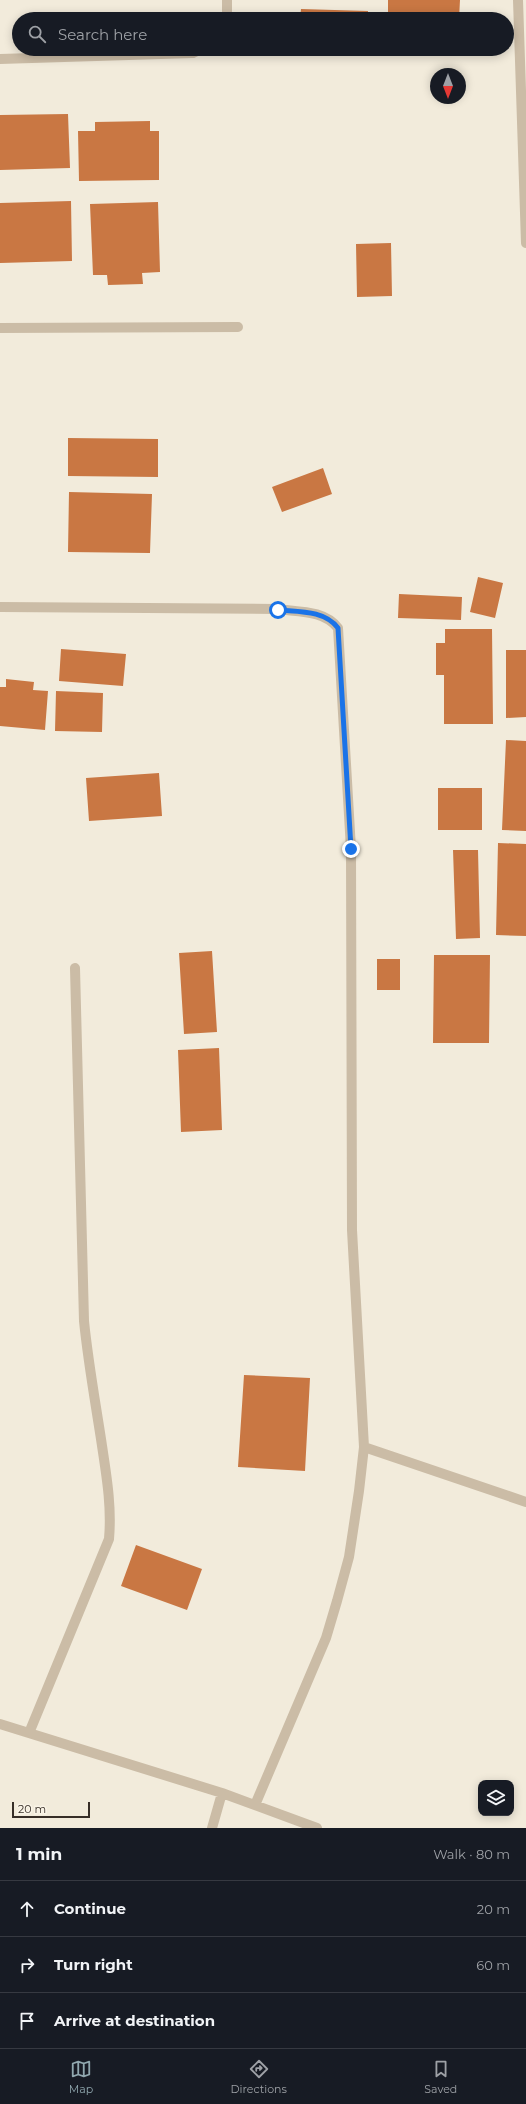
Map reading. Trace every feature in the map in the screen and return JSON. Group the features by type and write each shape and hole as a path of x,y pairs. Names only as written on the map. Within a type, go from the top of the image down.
{"street":[{"path":"227,0 227,12"},
{"path":"518,0 526,243"},
{"path":"0,59 96,56"},
{"path":"0,328 238,327"},
{"path":"0,607 278,610 318,614 332,621 338,628 351,849 352,1230 364,1447 349,1556 326,1638 255,1805"},
{"path":"29,1733 109,1539 111,1516 106,1472 87,1352 84,1321 75,968"},
{"path":"364,1447 526,1502"},
{"path":"0,1724 222,1794 317,1828"},
{"path":"212,1828 222,1794"}],"building":[{"path":"388,0 460,0 459,12 388,12"},
{"path":"301,9 368,11 368,12 301,12"},
{"path":"68,114 70,168 0,170 0,115"},
{"path":"150,121 150,131 159,131 159,180 79,181 78,131 95,131 95,122"},
{"path":"71,201 72,261 0,263 0,203"},
{"path":"158,202 160,272 142,273 143,284 108,285 107,275 93,275 90,204"},
{"path":"391,243 392,296 357,297 356,244"},
{"path":"68,438 158,439 158,477 68,476"},
{"path":"323,468 332,494 282,512 272,487"},
{"path":"69,492 152,494 150,553 68,552"},
{"path":"478,577 503,583 495,618 470,612"},
{"path":"399,594 462,597 461,620 398,618"},
{"path":"445,629 492,629 493,724 444,724 444,675 436,675 436,643 445,643"},
{"path":"61,649 126,654 123,686 59,681"},
{"path":"506,650 526,650 526,717 506,718"},
{"path":"6,679 34,682 33,690 48,691 45,730 0,726 0,687 6,687"},
{"path":"56,691 103,693 102,732 55,731"},
{"path":"506,740 526,741 526,831 502,830"},
{"path":"159,773 162,816 89,821 86,778"},
{"path":"438,788 482,788 482,830 438,830"},
{"path":"498,843 526,844 526,936 496,935"},
{"path":"453,850 478,850 480,938 456,939"},
{"path":"212,951 217,1032 184,1034 179,953"},
{"path":"434,955 490,955 489,1043 433,1043"},
{"path":"377,959 400,959 400,990 377,990"},
{"path":"219,1048 222,1130 181,1132 178,1050"},
{"path":"244,1375 310,1378 305,1471 238,1467"},
{"path":"136,1545 202,1569 187,1610 121,1586"}],"route":[{"path":"278,610 318,614 332,621 338,628 351,849"}]}
